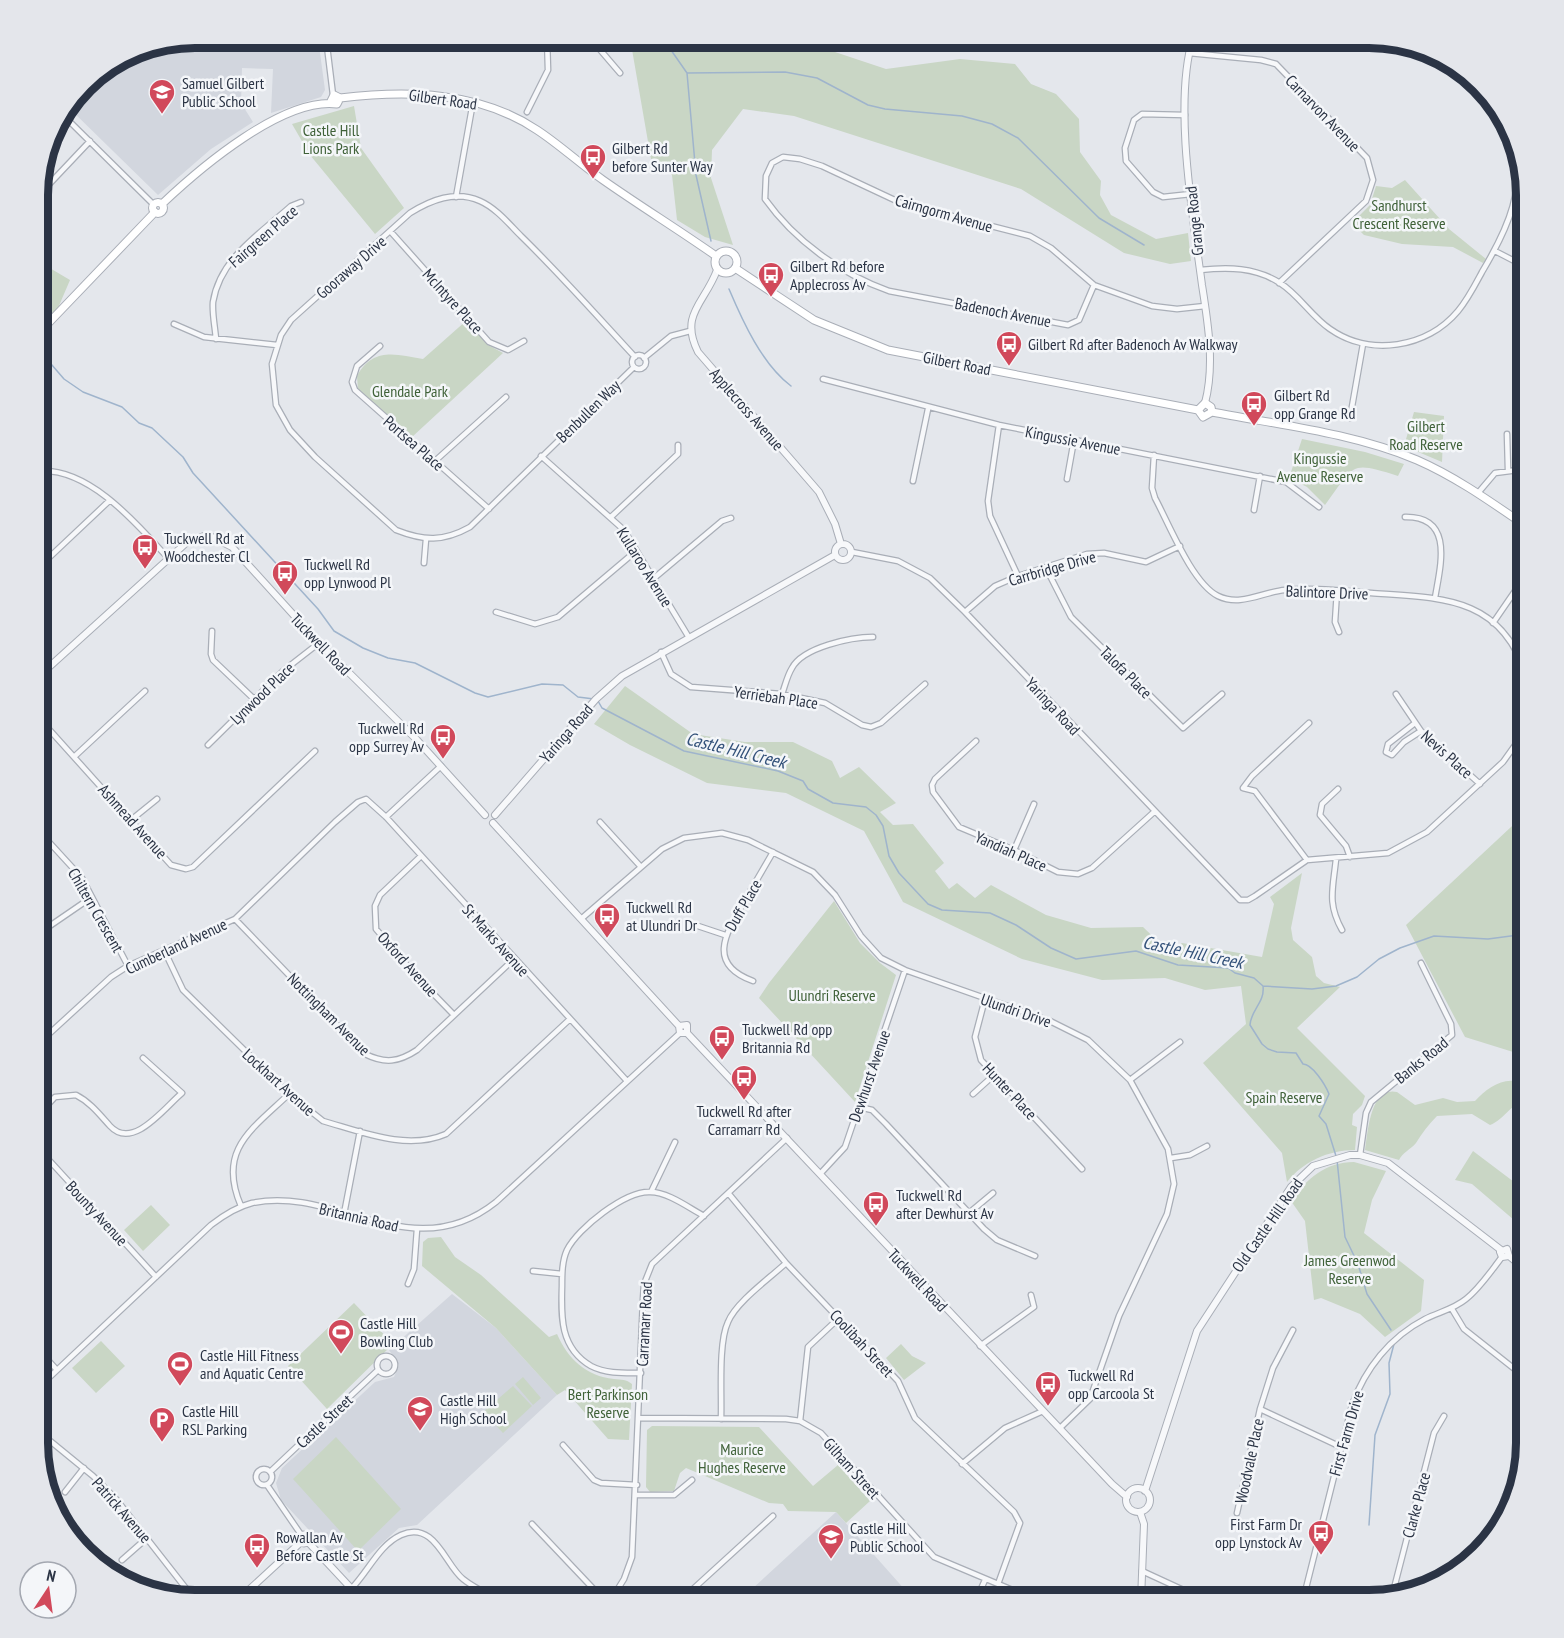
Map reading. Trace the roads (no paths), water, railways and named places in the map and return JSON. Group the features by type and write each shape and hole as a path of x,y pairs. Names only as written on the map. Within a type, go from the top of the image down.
{"main road":[{"name":"Gilbert Road","path":"48,323 157,207 204,166 242,138 273,122 334,98 414,93 473,102 511,115 537,129 603,180 716,256"},
{"path":"723,251 734,254 737,261 735,268 727,273 717,270 716,256 723,251"},
{"name":"Gilbert Road","path":"735,268 814,320 888,350 1198,410 1203,417 1212,412"},
{"path":"1198,410 1205,403 1211,406 1212,412 1384,448 1418,461 1478,493 1516,519"}],"street":[{"path":"327,48 334,98"},
{"path":"527,112 548,70 547,48"},
{"path":"599,48 620,73"},
{"name":"Grange Road","path":"1190,48 1185,115 1210,372 1205,403"},
{"name":"Carnarvon Avenue","path":"1189,53 1261,60 1276,64 1367,158 1373,180 1366,201 1280,283"},
{"path":"456,197 473,102"},
{"path":"1185,115 1142,114 1134,120 1125,148 1126,161 1153,192 1163,197 1191,194"},
{"path":"68,120 157,207"},
{"path":"48,185 90,141"},
{"name":"Cairngorm Avenue","path":"808,246 765,199 767,172 772,163 783,157 822,166 911,206 1030,236 1051,248 1094,285 1159,308 1205,306"},
{"path":"1200,270 1224,268 1248,270 1280,283 1329,329 1363,344 1389,346 1408,343 1443,325 1468,296 1510,222 1516,191"},
{"name":"Gooraway Drive","path":"541,456 470,527 452,537 426,539 396,530 290,430 276,405 272,364 281,335 299,311 410,213 427,202 456,197 477,199 490,206 545,260 635,357"},
{"name":"Fairgreen Place","path":"216,339 213,304 221,276 230,261 291,206 301,202"},
{"name":"McIntyre Place","path":"391,232 489,342 508,350 524,341"},
{"name":"Badenoch Avenue","path":"808,246 865,282 889,291 1068,324 1079,320 1094,285"},
{"path":"1495,251 1516,262"},
{"path":"634,367 635,357 645,358 671,336 690,331 694,311 717,270"},
{"path":"174,324 204,337 277,345"},
{"name":"Applecross Avenue","path":"690,331 698,352 819,492 835,524 841,544"},
{"path":"1350,418 1363,344"},
{"name":"Portsea Place","path":"381,346 357,366 352,382 355,390 489,509"},
{"name":"Benbullen Way","path":"541,456 634,367 643,368 646,364 645,358"},
{"name":"Kingussie Avenue","path":"823,379 928,409 999,425 1260,476 1293,486 1318,507"},
{"path":"435,460 506,397"},
{"path":"913,481 928,409"},
{"path":"999,425 988,501 990,516 1018,576"},
{"path":"1507,434 1508,470"},
{"path":"1067,478 1074,440"},
{"path":"611,517 678,454 678,445"},
{"name":"Kullaroo Avenue","path":"541,456 624,530 688,636"},
{"name":"Balintore Drive","path":"1154,456 1152,488 1180,546 1208,590 1226,599 1248,599 1286,590 1435,598 1470,608 1493,623 1512,640 1516,649"},
{"path":"1478,493 1491,476 1516,470"},
{"path":"48,472 68,475 109,501 129,516 168,558"},
{"path":"1254,510 1260,476"},
{"path":"48,559 109,501"},
{"path":"1405,517 1418,517 1429,524 1439,535 1442,556 1435,598"},
{"path":"653,579 722,521 731,518"},
{"name":"Tuckwell Road","path":"48,668 168,558 195,538 204,536 223,541 319,643 441,766 485,815 486,822 494,819 682,1031 787,1138 980,1346 1127,1497"},
{"path":"424,563 426,539"},
{"path":"841,544 845,544 852,552 848,560 841,561 835,555 834,550 841,544"},
{"name":"Carrbridge Drive","path":"966,612 995,586 1018,576 1087,554 1104,553 1146,562 1180,546"},
{"path":"496,612 534,624 558,617 636,551"},
{"name":"Yaringa Road","path":"852,552 898,561 930,578 966,612 1240,900 1248,900 1307,860"},
{"name":"Yaringa Road","path":"494,819 609,686 688,636 835,555"},
{"name":"Talofa Place","path":"1046,568 1071,617 1183,728 1222,694"},
{"path":"1337,591 1335,622 1339,632"},
{"path":"1493,623 1515,591"},
{"path":"212,631 213,660 255,700"},
{"path":"782,694 792,665 812,651 854,637 873,637"},
{"name":"Lynwood Place","path":"208,745 283,671 319,643"},
{"name":"Yerriebah Place","path":"661,652 671,674 681,683 691,687 782,694 825,703 862,725 871,727 881,723 925,684"},
{"path":"75,756 145,691"},
{"name":"Nevis Place","path":"1396,694 1421,731 1480,784"},
{"path":"1309,723 1252,776 1244,788 1255,792 1307,860 1336,859 1399,849 1427,832 1503,762 1516,744"},
{"path":"1415,723 1389,744 1386,752 1392,755 1404,742 1421,731"},
{"name":"Ashmead Avenue","path":"48,728 171,865 186,870 193,867 315,751"},
{"name":"Yandiah Place","path":"976,741 935,779 932,785 933,792 959,827 1014,850 1058,872 1078,874 1092,868 1154,812"},
{"path":"386,817 441,766"},
{"path":"1338,789 1322,804 1320,815 1346,846 1350,857"},
{"path":"131,820 157,799"},
{"name":"St Marks Avenue","path":"366,799 386,817 627,1080"},
{"name":"Cumberland Avenue","path":"48,1035 111,977 128,966 165,952 235,919 335,822 358,801 366,799"},
{"path":"1014,850 1034,804"},
{"path":"600,822 641,867"},
{"name":"Ulundri Drive","path":"581,919 672,843 698,834 735,836 806,868 824,882 861,936 881,958 905,970 1074,1032 1104,1053 1130,1080 1164,1137 1171,1158 1173,1191 1167,1214 1119,1316 1090,1399 1060,1428"},
{"name":"Chiltern Crescent","path":"48,841 82,878 128,966"},
{"name":"Duff Place","path":"753,981 736,974 728,965 724,954 725,935 773,852"},
{"name":"Oxford Avenue","path":"421,856 380,895 375,906 376,929 453,1014"},
{"path":"1336,859 1333,913 1342,930"},
{"path":"48,927 92,897"},
{"name":"Nottingham Avenue","path":"235,919 365,1054 385,1062 404,1058 417,1050 514,959"},
{"path":"698,926 725,935"},
{"name":"Lockhart Avenue","path":"165,952 183,990 288,1094 323,1121 417,1142 432,1140 446,1134 570,1019"},
{"name":"Banks Road","path":"1360,1155 1366,1113 1371,1102 1453,1033 1452,1024 1421,963"},
{"name":"Dewhurst Avenue","path":"820,1174 845,1147 905,970"},
{"name":"Hunter Place","path":"985,999 975,1037 981,1060 1082,1169"},
{"name":"Britannia Road","path":"48,1379 211,1225 241,1206 282,1201 417,1229 454,1224 490,1207 682,1031"},
{"path":"1130,1080 1180,1042"},
{"path":"48,1104 55,1097 76,1095 95,1109 114,1130 121,1133 139,1131 182,1094 143,1058"},
{"path":"973,1094 994,1074"},
{"path":"241,1206 232,1180 234,1154 243,1139 288,1094"},
{"path":"859,1107 872,1110 997,1240 1035,1256"},
{"path":"344,1214 360,1131"},
{"name":"Carramarr Road","path":"619,1590 632,1557 637,1485 644,1284 647,1273 652,1264 787,1138"},
{"path":"651,1192 675,1142"},
{"path":"1171,1158 1190,1155 1207,1146"},
{"path":"225,1152 234,1154"},
{"name":"Old Castle Hill Road","path":"1145,1491 1192,1343 1207,1315 1278,1206 1302,1175 1326,1160 1360,1155 1388,1163 1516,1263"},
{"name":"Bounty Avenue","path":"48,1159 156,1277"},
{"path":"641,1373 606,1371 592,1366 578,1356 568,1343 561,1322 562,1274 568,1248 576,1238 621,1199 651,1192 704,1216"},
{"path":"969,1213 993,1193"},
{"name":"Coolibah Street","path":"729,1194 786,1263 898,1381 915,1418 1014,1512 1020,1523 998,1584"},
{"path":"408,1284 414,1269 417,1229"},
{"name":"First Farm Drive","path":"1305,1590 1356,1395 1375,1361 1412,1327 1452,1309 1474,1292 1504,1255"},
{"path":"721,1419 724,1338 727,1322 734,1311 786,1263"},
{"path":"533,1271 562,1274"},
{"path":"980,1346 1034,1307 1031,1295"},
{"path":"1452,1309 1464,1329 1516,1369"},
{"path":"639,1418 800,1421 808,1347 839,1318"},
{"name":"Woodvale Place","path":"1237,1513 1260,1409 1273,1368 1293,1330"},
{"path":"48,1360 57,1370"},
{"name":"Castle Street","path":"270,1472 378,1370"},
{"name":"Woodvale Place","path":"1260,1409 1341,1447"},
{"path":"962,1464 1005,1428 1043,1411"},
{"name":"Clarke Place","path":"1394,1588 1434,1433 1444,1416"},
{"name":"Gilham Street","path":"800,1421 821,1433 934,1557 1012,1590"},
{"name":"Patrick Avenue","path":"48,1439 84,1468 116,1499 187,1590"},
{"path":"563,1445 594,1480 601,1483 637,1485"},
{"path":"65,1492 84,1468"},
{"path":"267,1485 272,1479 270,1472 262,1470 257,1475 260,1484 267,1485 303,1540 351,1588 364,1576 382,1551 402,1534 413,1533 433,1539 462,1578 482,1590"},
{"path":"636,1495 674,1496 692,1480"},
{"path":"1136,1489 1145,1491 1150,1502 1146,1509 1140,1512 1129,1508 1127,1497 1136,1489"},
{"path":"1140,1512 1144,1524 1141,1590"},
{"path":"692,1590 773,1516"},
{"path":"532,1524 595,1590"},
{"path":"122,1560 147,1538"},
{"path":"249,1590 303,1540"},
{"path":"1142,1571 1183,1590"},
{"path":"980,1590 985,1580"}],"waterway":[{"path":"670,48 687,73 696,175 711,241"},
{"path":"687,73 785,72 817,78 868,105 885,109 962,116 992,124 1018,138 1099,218 1144,245"},
{"path":"729,289 762,354 791,386"},
{"name":"Castle Hill Creek","path":"48,360 64,379 83,392 122,407 139,423 152,428 183,457 193,473 318,609 334,631 363,648 388,658 415,663 475,693 488,697 542,684 563,685 578,697 594,699"},
{"name":"Castle Hill Creek","path":"598,701 602,708 684,751 778,771 803,781 808,789 833,803 866,807 876,815 883,826 889,856 899,873 928,904 942,910 990,913 1016,925 1051,948 1076,959 1136,951 1178,965 1228,968 1235,973 1254,978 1263,986 1263,992 1250,1025 1268,1049 1296,1053 1303,1064 1310,1067 1321,1080 1329,1094 1319,1116 1326,1124 1336,1156"},
{"path":"1263,986 1312,989 1336,986 1357,977 1379,959 1400,948 1434,936 1488,939 1516,935"},
{"name":"Castle Hill Creek","path":"1337,1160 1345,1237 1358,1264 1367,1294 1391,1330"},
{"name":"Castle Hill Creek","path":"1369,1525 1375,1435 1390,1394 1389,1363 1394,1344"}],"place":[{"name":"Samuel Gilbert Public School","path":"162,115"},
{"name":"Gilbert Rd before Sunter Way","path":"593,180"},
{"name":"Gilbert Rd before Applecross Av","path":"771,298"},
{"name":"Gilbert Rd after Badenoch Av Walkway","path":"1009,367"},
{"name":"Gilbert Rd opp Grange Rd","path":"1254,427"},
{"name":"Tuckwell Rd at Woodchester Cl","path":"145,570"},
{"name":"Tuckwell Rd opp Lynwood Pl","path":"285,596"},
{"name":"Tuckwell Rd opp Surrey Av","path":"443,760"},
{"name":"Tuckwell Rd at Ulundri Dr","path":"607,939"},
{"name":"Tuckwell Rd opp Britannia Rd","path":"722,1061"},
{"name":"Tuckwell Rd after Carramarr Rd","path":"744,1101"},
{"name":"Tuckwell Rd after Dewhurst Av","path":"876,1227"},
{"name":"Castle Hill Bowling Club","path":"341,1355"},
{"name":"Castle Hill Fitness and Aquatic Centre","path":"180,1387"},
{"name":"Tuckwell Rd opp Carcoola St","path":"1048,1407"},
{"name":"Castle Hill High School","path":"420,1432"},
{"name":"Castle Hill RSL Parking","path":"162,1443"},
{"name":"First Farm Dr opp Lynstock Av","path":"1321,1556"},
{"name":"Castle Hill Public School","path":"831,1560"},
{"name":"Rowallan Av Before Castle St","path":"257,1569"}],"park label":[{"name":"Castle Hill Lions Park","path":"331,139"},
{"name":"Sandhurst Crescent Reserve","path":"1399,214"},
{"name":"Glendale Park","path":"410,391"},
{"name":"Gilbert Road Reserve","path":"1426,435"},
{"name":"Kingussie Avenue Reserve","path":"1320,467"},
{"name":"Ulundri Reserve","path":"832,995"},
{"name":"Spain Reserve","path":"1284,1097"},
{"name":"James Greenwod Reserve","path":"1350,1269"},
{"name":"Bert Parkinson Reserve","path":"608,1403"},
{"name":"Maurice Hughes Reserve","path":"742,1458"}]}
